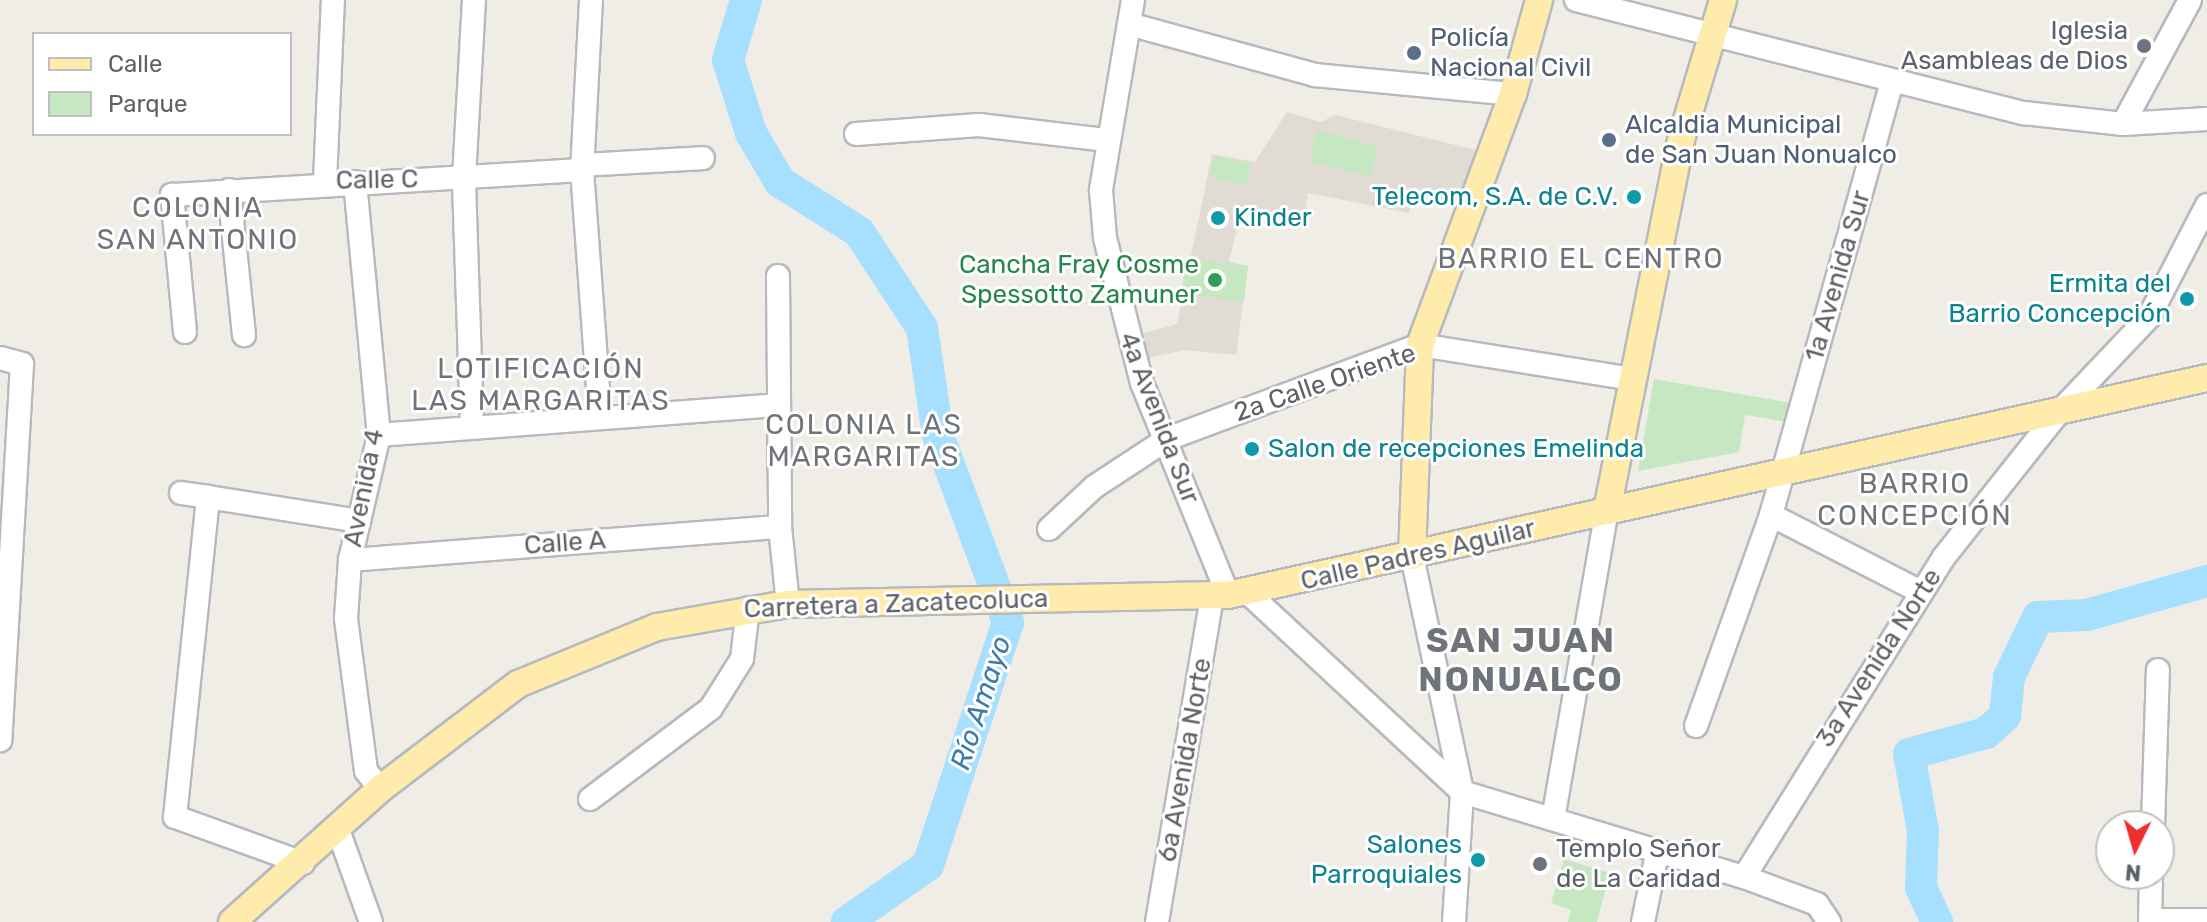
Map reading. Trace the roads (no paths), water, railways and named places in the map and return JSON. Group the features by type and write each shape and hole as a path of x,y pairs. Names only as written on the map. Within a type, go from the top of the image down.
{"main road":[{"path":"1412,556 1420,345 1513,94 1539,0"},
{"path":"1607,510 1682,136 1723,0"},
{"name":"Calle Padres Aguilar","path":"1229,595 2207,378"},
{"name":"Carretera a Zacatecoluca","path":"232,922 303,863 380,789 518,684 657,627 748,608 788,604 1229,595"}],"street":[{"path":"325,181 333,0"},
{"path":"472,424 464,178 474,0"},
{"path":"591,0 582,167 600,413"},
{"name":"4a Avenida Sur","path":"1133,0 1101,190 1118,311 1229,595"},
{"path":"1576,0 1712,39 2024,113 2123,124 2207,119"},
{"path":"2123,124 2190,0"},
{"path":"1129,24 1315,75 1513,94"},
{"name":"1a Avenida Sur","path":"1696,726 1771,515 1892,83"},
{"path":"856,134 979,125 1107,140"},
{"name":"Calle C","path":"185,332 172,195 325,181 464,178 703,158"},
{"name":"Avenida 4","path":"355,182 379,435 350,560 346,619 366,771 380,789"},
{"path":"229,190 244,335"},
{"name":"3a Avenida Norte","path":"1744,877 1921,592 2059,412 2149,317 2207,205"},
{"path":"778,276 780,527 788,604"},
{"name":"2a Calle Oriente","path":"1049,529 1094,487 1167,439 1420,345 1633,379"},
{"path":"0,358 22,364 7,498 0,740"},
{"path":"379,435 600,413 779,405"},
{"path":"181,493 359,521"},
{"path":"208,497 175,817 303,863"},
{"path":"1553,819 1607,510"},
{"path":"1771,515 1921,592"},
{"name":"Calle A","path":"350,560 780,527"},
{"path":"1412,556 1462,792 1454,922"},
{"path":"1229,595 1462,792 1657,854 1744,877 1817,904 1829,922"},
{"name":"6a Avenida Norte","path":"1157,922 1229,595"},
{"path":"590,799 711,708 742,659 748,608"},
{"path":"2154,810 2158,670"},
{"path":"338,830 371,922"},
{"path":"1643,922 1657,854"},
{"path":"2151,890 2150,921 2207,920"}],"waterway":[{"name":"Río Amayo","path":"746,0 728,60 751,133 780,182 859,232 922,328 938,435 1008,622 928,865 847,922"},
{"path":"1937,922 1921,887 1923,831 1909,754 1986,733 2005,716 2009,677 2038,617 2087,615 2207,581"}],"place":[{"name":"Iglesia Asambleas de Dios","path":"2144,46"},
{"name":"Policía Nacional Civil","path":"1414,53"},
{"name":"Alcaldia Municipal de San Juan Nonualco","path":"1609,140"},
{"name":"Telecom, S.A. de C.V.","path":"1634,197"},
{"name":"Kinder","path":"1218,218"},
{"name":"Cancha Fray Cosme Spessotto Zamuner","path":"1215,280"},
{"name":"Ermita del Barrio Concepción","path":"2187,299"},
{"name":"Salon de recepciones Emelinda","path":"1252,449"},
{"name":"Salones Parroquiales","path":"1478,860"},
{"name":"Templo Señor de La Caridad","path":"1540,864"}],"district":[{"name":"COLONIA SAN ANTONIO","path":"198,224"},
{"name":"BARRIO EL CENTRO","path":"1581,259"},
{"name":"LOTIFICACIÓN LAS MARGARITAS","path":"541,385"},
{"name":"COLONIA LAS MARGARITAS","path":"864,441"},
{"name":"BARRIO CONCEPCIÓN","path":"1915,500"},
{"name":"SAN JUAN NONUALCO","path":"1521,660"}]}
